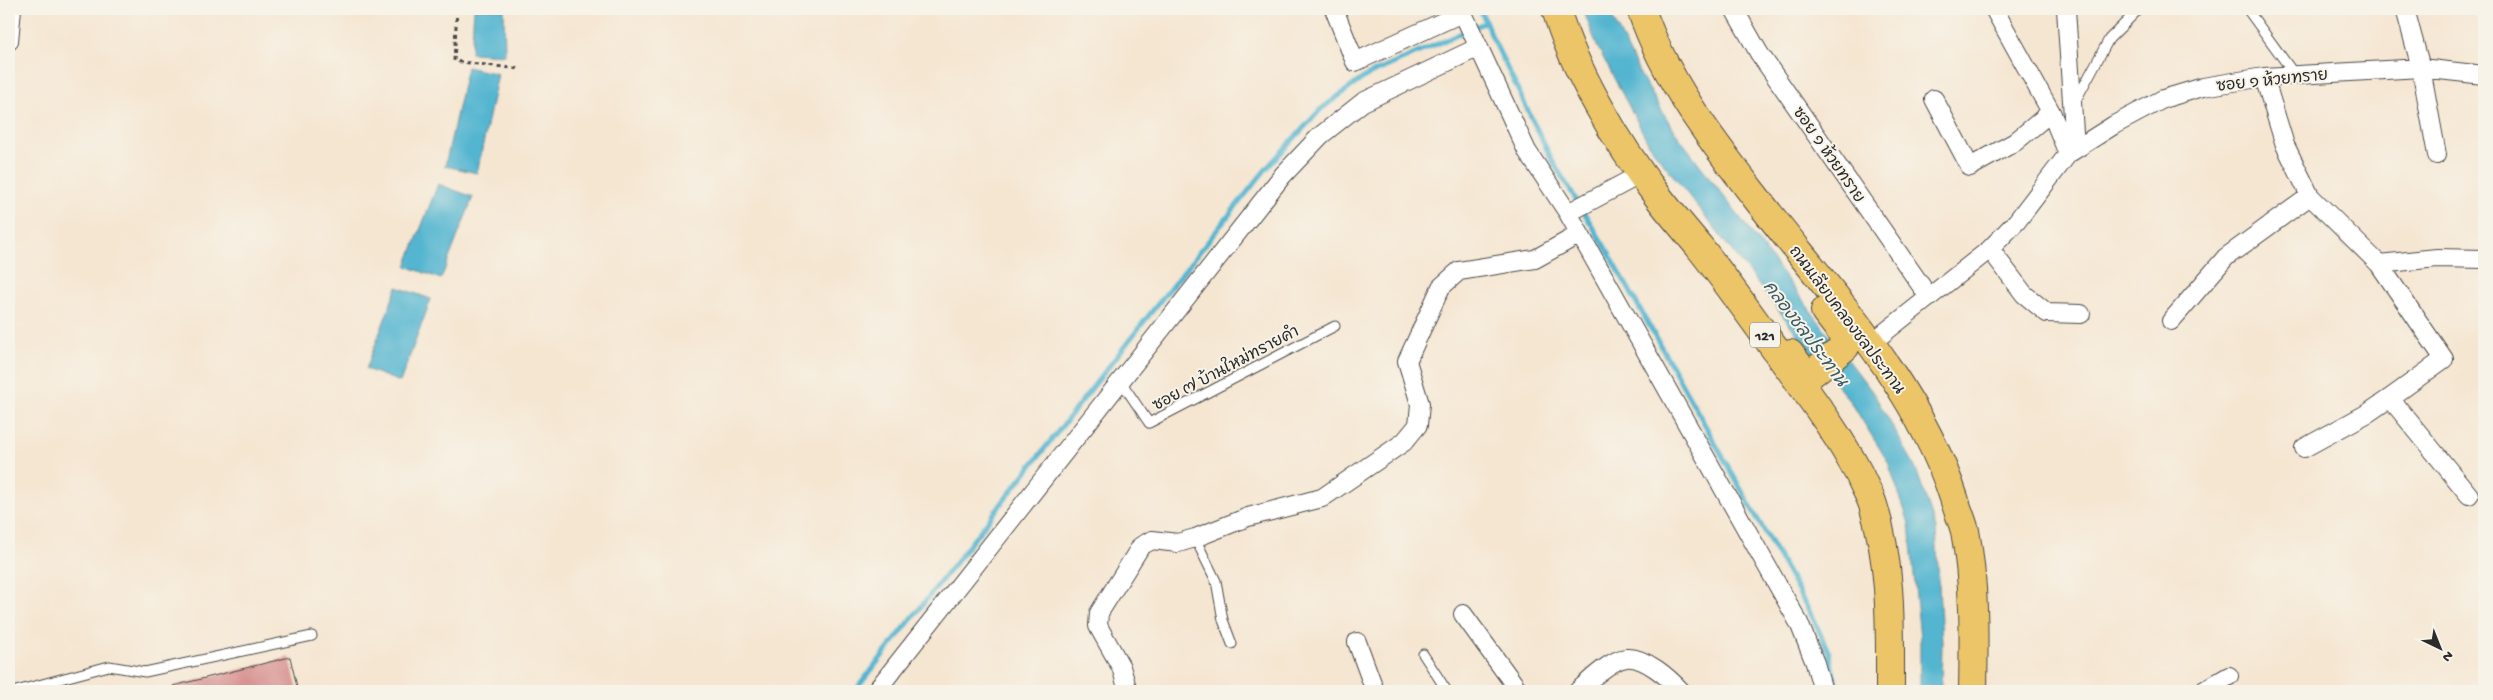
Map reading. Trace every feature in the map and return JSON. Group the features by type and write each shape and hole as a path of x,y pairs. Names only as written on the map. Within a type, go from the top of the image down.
{"main road":[{"name":"121","path":"1556,9 1561,26 1592,92 1641,174 1701,249 1818,407 1844,445 1873,502 1881,534 1886,571 1890,620 1890,691"},
{"name":"ถนนเลียบคลองชลประทาน","path":"1641,9 1649,34 1670,75 1701,127 1766,210 1857,350 1911,403 1943,467 1964,530 1970,568 1974,629 1973,691"},
{"path":"1701,249 1804,372 1818,379 1822,392 1869,467 1873,502"},
{"path":"1818,379 1857,350"}],"street":[{"path":"9,41 12,9"},
{"path":"1334,9 1355,62 1463,15 1527,150 1571,211 1578,235 1799,623 1815,663 1823,691"},
{"name":"ซอย ๑ ห้วยทราย","path":"1734,9 1759,52 1929,297"},
{"path":"2066,9 2068,65 2074,105 2072,151"},
{"path":"2405,9 2421,68 2436,154"},
{"path":"2001,11 2072,151"},
{"path":"876,691 1283,176 1320,136 1363,102 1479,47"},
{"name":"ซอย ๑ ห้วยทราย","path":"1857,350 1990,249 2017,221 2072,151 2163,99 2203,87 2264,77 2421,68 2484,75"},
{"path":"2264,77 2285,145 2310,196 2379,264 2444,359 2368,413 2304,448"},
{"path":"1934,99 1970,167 2015,142 2052,112"},
{"path":"1571,211 1641,174"},
{"path":"2171,321 2226,257 2310,196"},
{"path":"1128,691 1121,667 1098,626 1098,613 1141,546 1152,540 1178,543 1248,517 1322,498 1404,442 1418,425 1420,404 1407,361 1440,287 1459,271 1535,259 1578,235"},
{"path":"1990,249 2024,294 2047,313 2081,314"},
{"path":"2379,264 2437,258 2484,259"},
{"path":"2390,398 2469,495"},
{"path":"1463,614 1519,691"},
{"path":"1357,642 1376,691"},
{"path":"1578,691 1601,670 1626,658 1647,663 1671,680 1682,691"},
{"path":"2203,691 2229,676"}],"lane":[{"path":"2074,105 2109,39 2140,9"},
{"path":"2247,9 2295,75"},
{"name":"ซอย ๗ บ้านใหม่ทรายคำ","path":"1120,380 1149,423 1335,326"},
{"path":"1195,538 1216,580 1223,620 1232,644"},
{"path":"16,691 109,666 145,672 312,636"},
{"path":"1423,654 1447,691"}],"path":[{"path":"457,9 454,61 519,69"}],"water":[{"path":"474,9 504,9 505,55 471,53"},
{"name":"คลองชลประทาน","path":"1583,9 1608,9 1641,76 1675,132 1874,394 1915,466 1936,528 1942,642 1941,691 1920,691 1920,639 1909,523 1888,462 1854,407 1650,146 1597,46"},
{"path":"467,67 498,74 477,173 445,166"},
{"path":"438,184 473,197 441,279 406,266"},
{"path":"397,287 431,299 400,382 366,369"}],"building":[{"path":"290,657 298,691 174,691 173,686"}],"waterway":[{"path":"1480,9 1553,162 1607,250 1813,618 1829,653 1838,691"},
{"path":"855,691 1160,301 1266,169 1321,109 1366,76 1486,22"}]}
